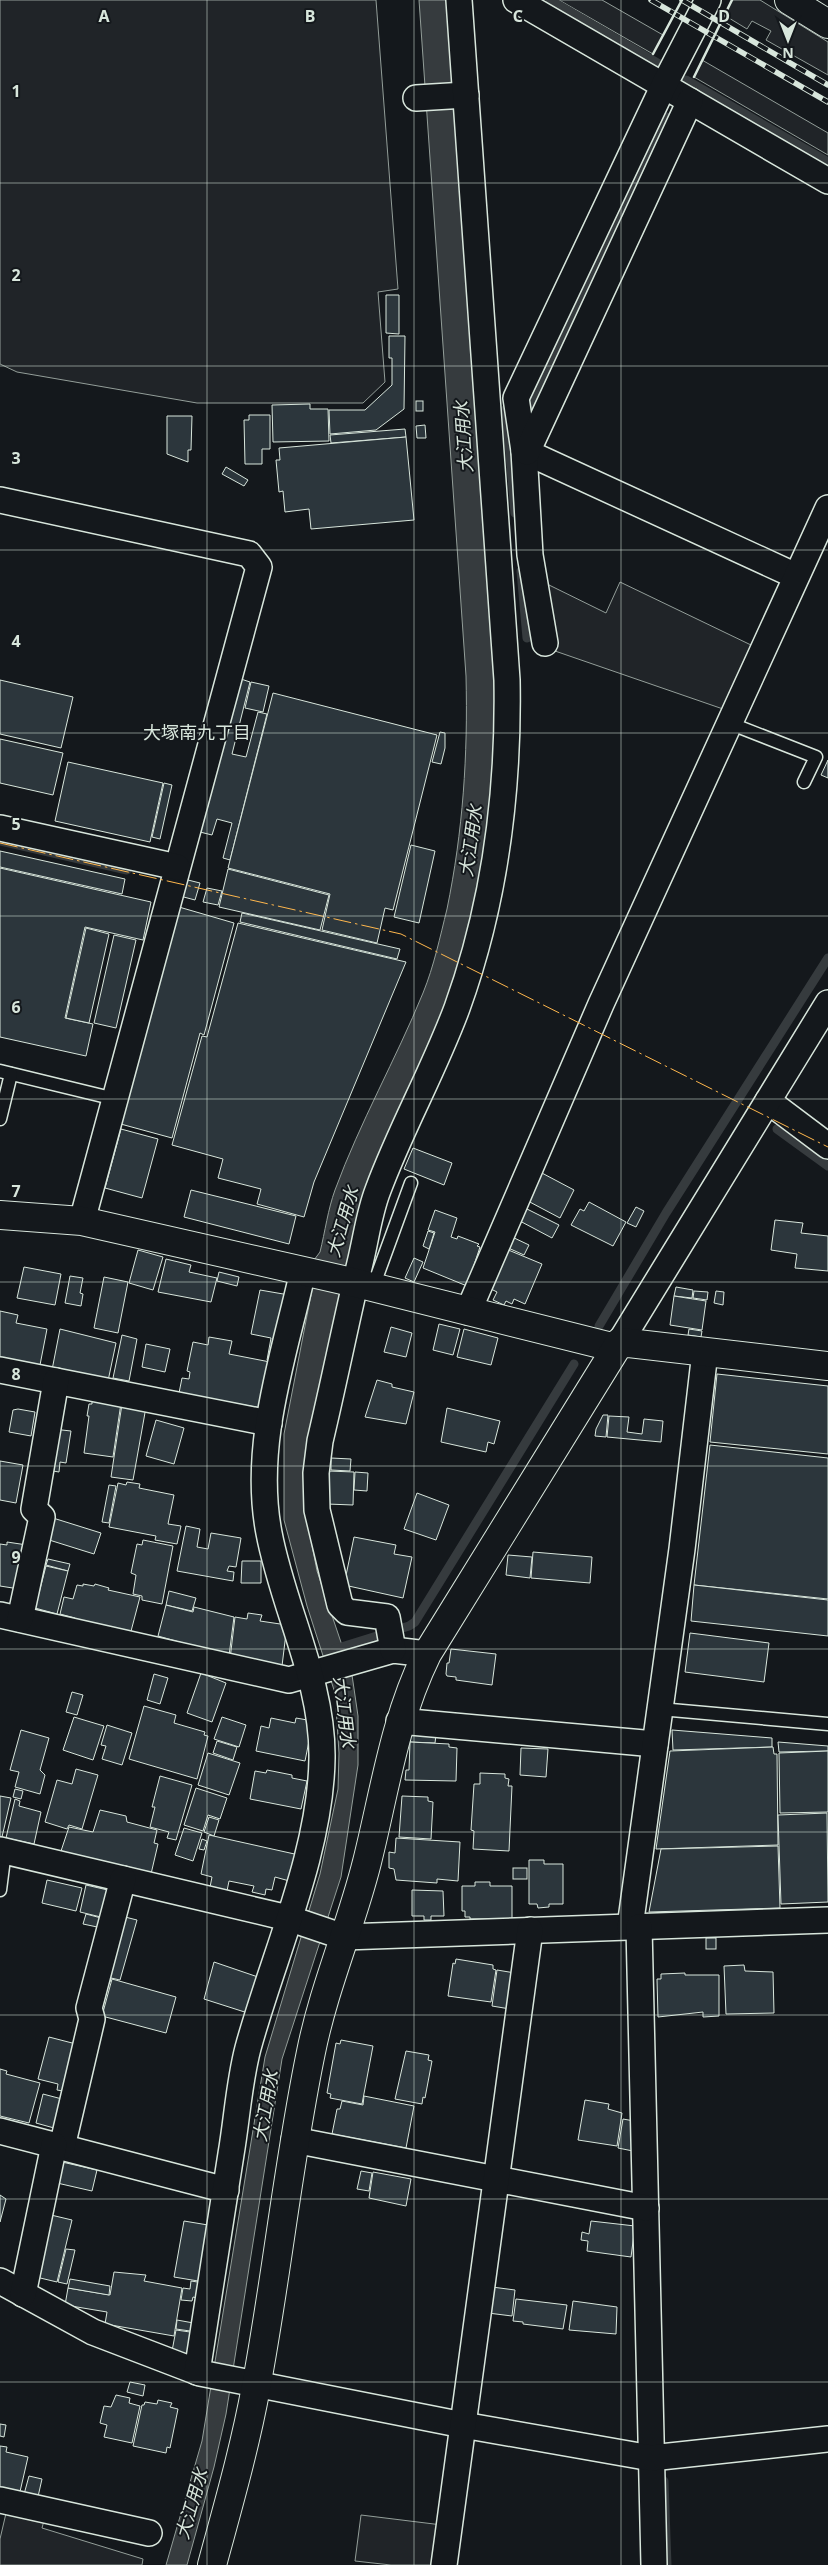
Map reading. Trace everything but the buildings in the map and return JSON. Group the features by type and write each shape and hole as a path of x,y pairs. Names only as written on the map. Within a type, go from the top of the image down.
{"street":[{"path":"391,1639 388,1616 347,1612 340,1605 317,1510 316,1473 320,1441 359,1284 377,1191 436,1060 457,1006 482,927 504,795 508,744 507,680 464,95 460,0"},
{"path":"516,0 828,181"},
{"path":"545,643 530,555 526,452 516,398 664,86 708,0"},
{"path":"788,0 828,24"},
{"path":"418,98 464,95"},
{"path":"526,452 690,101"},
{"path":"526,452 796,576"},
{"path":"0,500 249,554 259,567 82,1221"},
{"path":"468,1312 601,1004 828,508"},
{"path":"0,828 178,867"},
{"path":"212,2565 242,2455 248,2383 312,2048 366,1864 399,1721 411,1687 427,1654 828,1003"},
{"path":"768,1101 828,1146"},
{"path":"0,1215 82,1221 359,1284 468,1312 618,1345 705,1352 828,1366"},
{"path":"199,2372 248,2050 304,1864 317,1805 322,1758 320,1720 311,1674 275,1560 268,1532 264,1502 263,1460 268,1423 306,1272"},
{"path":"654,2565 646,2208 634,1927 655,1744 682,1549 705,1352"},
{"path":"0,1370 268,1423"},
{"path":"56,1381 34,1509 42,1517 10,1617 288,1680 357,1661 391,1639"},
{"path":"391,1639 427,1654"},
{"path":"399,1721 655,1744"},
{"path":"2,1851 289,1919 344,1937 828,1920"},
{"path":"23,2294 58,2146 92,2019 89,2008 123,1879"},
{"path":"444,2565 530,1930"},
{"path":"0,2131 226,2190"},
{"path":"294,2140 646,2208"},
{"path":"0,2281 93,2332 199,2372 463,2425 652,2458 828,2439"},
{"path":"0,2500 149,2533"}],"lane":[{"path":"729,723 816,757 804,782"},
{"path":"0,1119 5,1072 115,1099"},
{"path":"359,1284 411,1183"},
{"path":"660,1709 828,1724"},
{"path":"0,1890 2,1851"}],"shaded area":[{"path":"0,0 376,0 398,289 378,292 385,382 363,403 197,403 17,372 0,364"},
{"path":"559,0 602,0 663,35 653,54"},
{"path":"732,0 760,0 828,42 828,75 766,40 771,31 752,21 747,29 724,15"},
{"path":"702,60 828,133 828,155 694,77"},
{"path":"620,582 751,645 723,709 555,651 547,584 606,613"},
{"path":"7,2509 45,2517 42,2528 143,2559 142,2565 0,2565 0,2539"},
{"path":"361,2515 442,2525 437,2565 391,2565 355,2561"}],"water":[{"path":"419,0 447,0 495,612 499,784 458,983 369,1188 305,1509 317,1571 352,1675 358,1716 358,1765 341,1877 282,2059 226,2414 214,2467 187,2565 166,2565 202,2441 265,2057 320,1874 338,1789 339,1753 335,1693 307,1606 284,1520 284,1434 311,1295 307,1288 314,1260 320,1252 328,1213 345,1165 412,1018 430,972 447,909 461,822 466,735 466,676"}],"waterway":[{"path":"550,0 659,64"},
{"path":"686,80 828,162"},
{"path":"532,405 667,117"},
{"path":"506,409 515,513"},
{"path":"521,571 527,638"},
{"path":"0,841 127,870"},
{"name":"大江用水","path":"599,1326 666,1213 828,958"},
{"path":"777,1129 828,1166"},
{"name":"大江用水","path":"335,1649 409,1626 415,1622 574,1364"},
{"path":"664,2481 667,2565"}],"railway":[{"path":"651,0 828,102"},
{"path":"682,0 828,85"}],"wall":[{"path":"653,54 682,0"},
{"path":"694,77 732,0"}],"power":[{"path":"0,843 401,934 828,1147"}],"district":[{"name":"大塚南九丁目","path":"197,733"}]}
